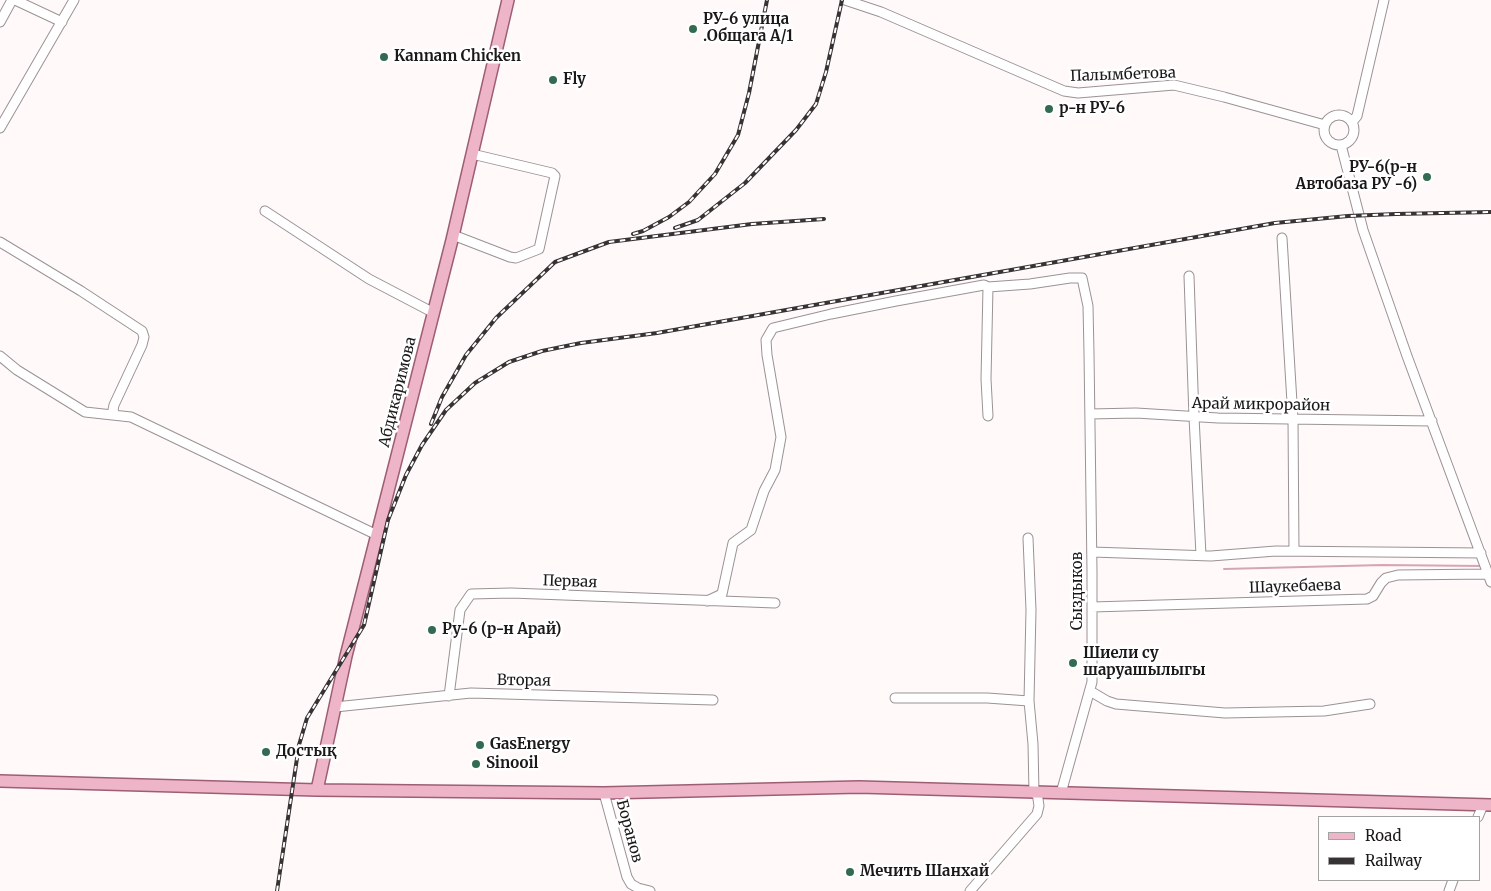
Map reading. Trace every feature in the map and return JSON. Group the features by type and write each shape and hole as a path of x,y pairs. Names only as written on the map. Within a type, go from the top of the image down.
{"main road":[{"name":"Абдикаримова","path":"317,790 335,707 434,313 508,0"},
{"path":"0,781 317,790 604,793 859,787 1487,805"}],"street":[{"path":"0,128 74,0"},
{"name":"Палымбетова","path":"846,0 881,12 1064,91 1078,93 1174,84 1325,125"},
{"path":"1352,122 1357,116 1384,0"},
{"path":"0,1 11,2 62,22"},
{"path":"0,22 11,2"},
{"path":"1340,115 1345,116 1352,122 1354,127 1350,140 1341,145 1328,139 1324,130 1325,125 1331,118 1340,115"},
{"path":"1341,145 1363,230 1489,575"},
{"path":"453,235 516,258 539,249 555,176 552,173 472,154"},
{"path":"265,211 369,279 434,313"},
{"path":"1282,238 1293,419 1294,551"},
{"path":"0,242 105,306 142,331 144,337 142,345 114,405 113,410 116,415"},
{"path":"1189,276 1201,555"},
{"name":"Сыздыков","path":"988,287 1082,278 1088,306 1092,682 1060,793"},
{"path":"707,601 722,594 733,543 752,530 764,491 776,470 781,437 766,340 773,328 831,314 984,285 988,287 986,379 988,416"},
{"path":"0,356 18,370 84,412 131,417 377,535"},
{"name":"Арай микрорайон","path":"1090,414 1432,422"},
{"path":"970,891 1037,814 1040,806 1036,792 1029,701 1032,610 1028,538"},
{"path":"1092,552 1201,555 1294,551 1483,557"},
{"name":"Шаукебаева","path":"1092,607 1367,599 1373,596 1386,578 1398,576 1489,575"},
{"name":"Первая","path":"449,696 460,610 471,594 511,593 775,603"},
{"path":"1090,691 1116,704 1225,713 1324,711 1370,704"},
{"name":"Вторая","path":"335,707 471,693 713,700"},
{"path":"895,698 988,698 1029,701"},
{"name":"Боранов","path":"604,793 627,877 631,884 650,891"},
{"path":"1479,816 1487,805"}],"waterway":[{"path":"1224,569 1382,565 1482,566"}],"railway":[{"path":"633,234 643,231 669,217 689,202 715,174 738,135 749,93 767,0"},
{"path":"675,228 698,220 745,183 796,130 816,104 826,72 842,0"},
{"path":"277,891 299,745 307,718 364,625 388,520 406,475 422,445 446,410 475,383 509,362 542,351 581,343 657,333 1275,223 1348,216 1491,212"},
{"path":"431,424 442,397 466,355 496,318 555,262 609,242 752,224 824,219"}],"place":[{"name":"РУ-6 улица .Общага А/1","path":"693,29"},
{"name":"Kannam Chicken","path":"384,57"},
{"name":"Fly","path":"553,80"},
{"name":"р-н РУ-6","path":"1049,109"},
{"name":"РУ-6(р-н Автобаза РУ -6)","path":"1427,177"},
{"name":"Ру-6 (р-н Арай)","path":"432,630"},
{"name":"Шиели су шаруашылыгы","path":"1073,663"},
{"name":"GasEnergy","path":"480,745"},
{"name":"Достық","path":"266,752"},
{"name":"Sinooil","path":"476,764"},
{"name":"Мечить Шанхай","path":"850,872"}]}
